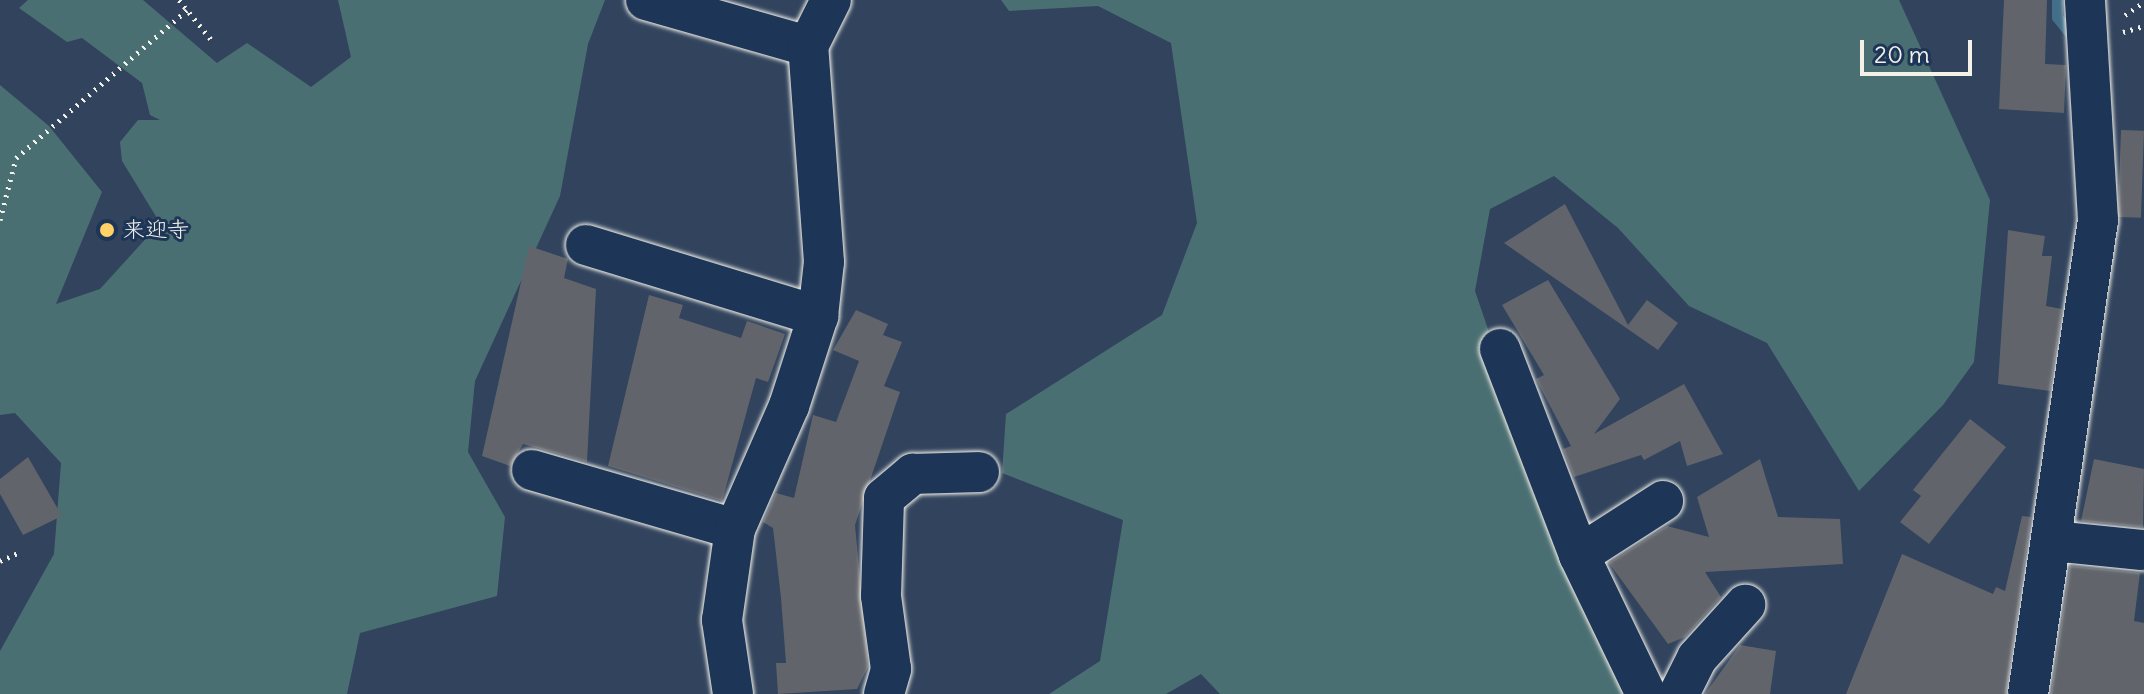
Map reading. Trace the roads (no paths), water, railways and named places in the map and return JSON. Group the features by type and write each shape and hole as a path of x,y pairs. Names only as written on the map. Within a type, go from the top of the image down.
{"street":[{"path":"646,0 808,46"},
{"path":"733,694 722,620 735,529 789,406 818,316 824,262 808,46 831,0"},
{"path":"2028,694 2098,220 2085,0"},
{"path":"586,245 818,316"},
{"path":"1500,349 1579,555 1646,694"},
{"path":"532,470 735,529"},
{"path":"884,694 891,669 881,596 884,498 913,474 979,472"},
{"path":"1579,555 1663,501"},
{"path":"2053,541 2142,550"},
{"path":"1679,694 1697,658 1745,605"}],"waterway":[{"path":"2057,0 2057,17 2073,37"}],"place":[{"name":"来迎寺","path":"107,230"}]}
